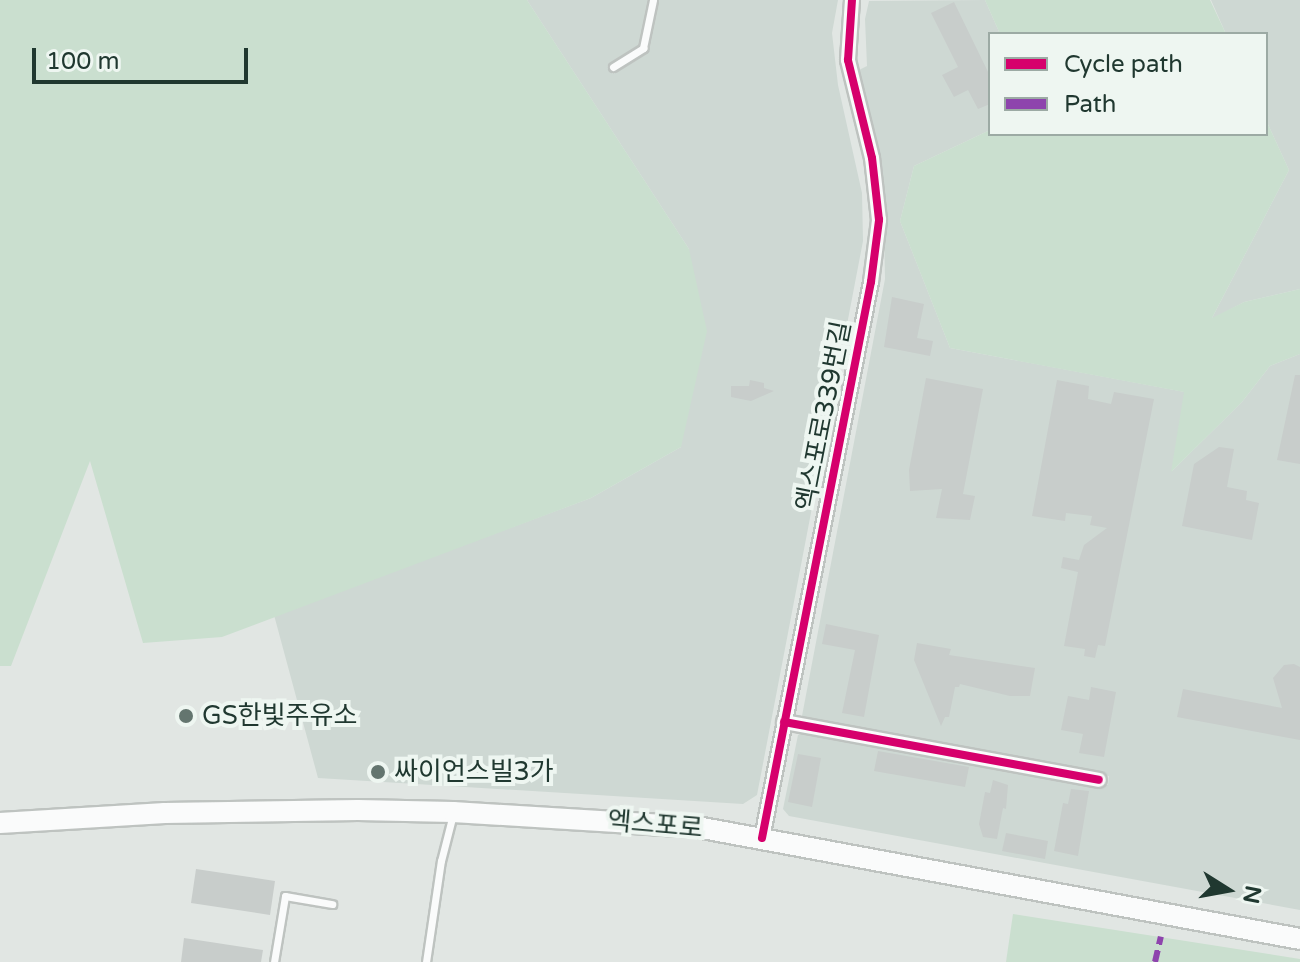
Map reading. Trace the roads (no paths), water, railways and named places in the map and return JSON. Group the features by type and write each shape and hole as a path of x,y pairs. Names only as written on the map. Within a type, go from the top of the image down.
{"main road":[{"name":"엑스포로","path":"0,823 165,813 453,812 697,827 1300,939"}],"street":[{"name":"엑스포로339번길","path":"762,838 871,282 879,220 872,158 848,60 852,0"},
{"path":"784,722 1099,780"}],"lane":[{"path":"613,67 643,48 653,0"},
{"path":"426,962 441,861 453,812"},
{"path":"274,962 285,896 332,904"}],"place":[{"name":"GS한빛주유소","path":"186,716"},
{"name":"싸이언스빌3가","path":"378,772"}]}
